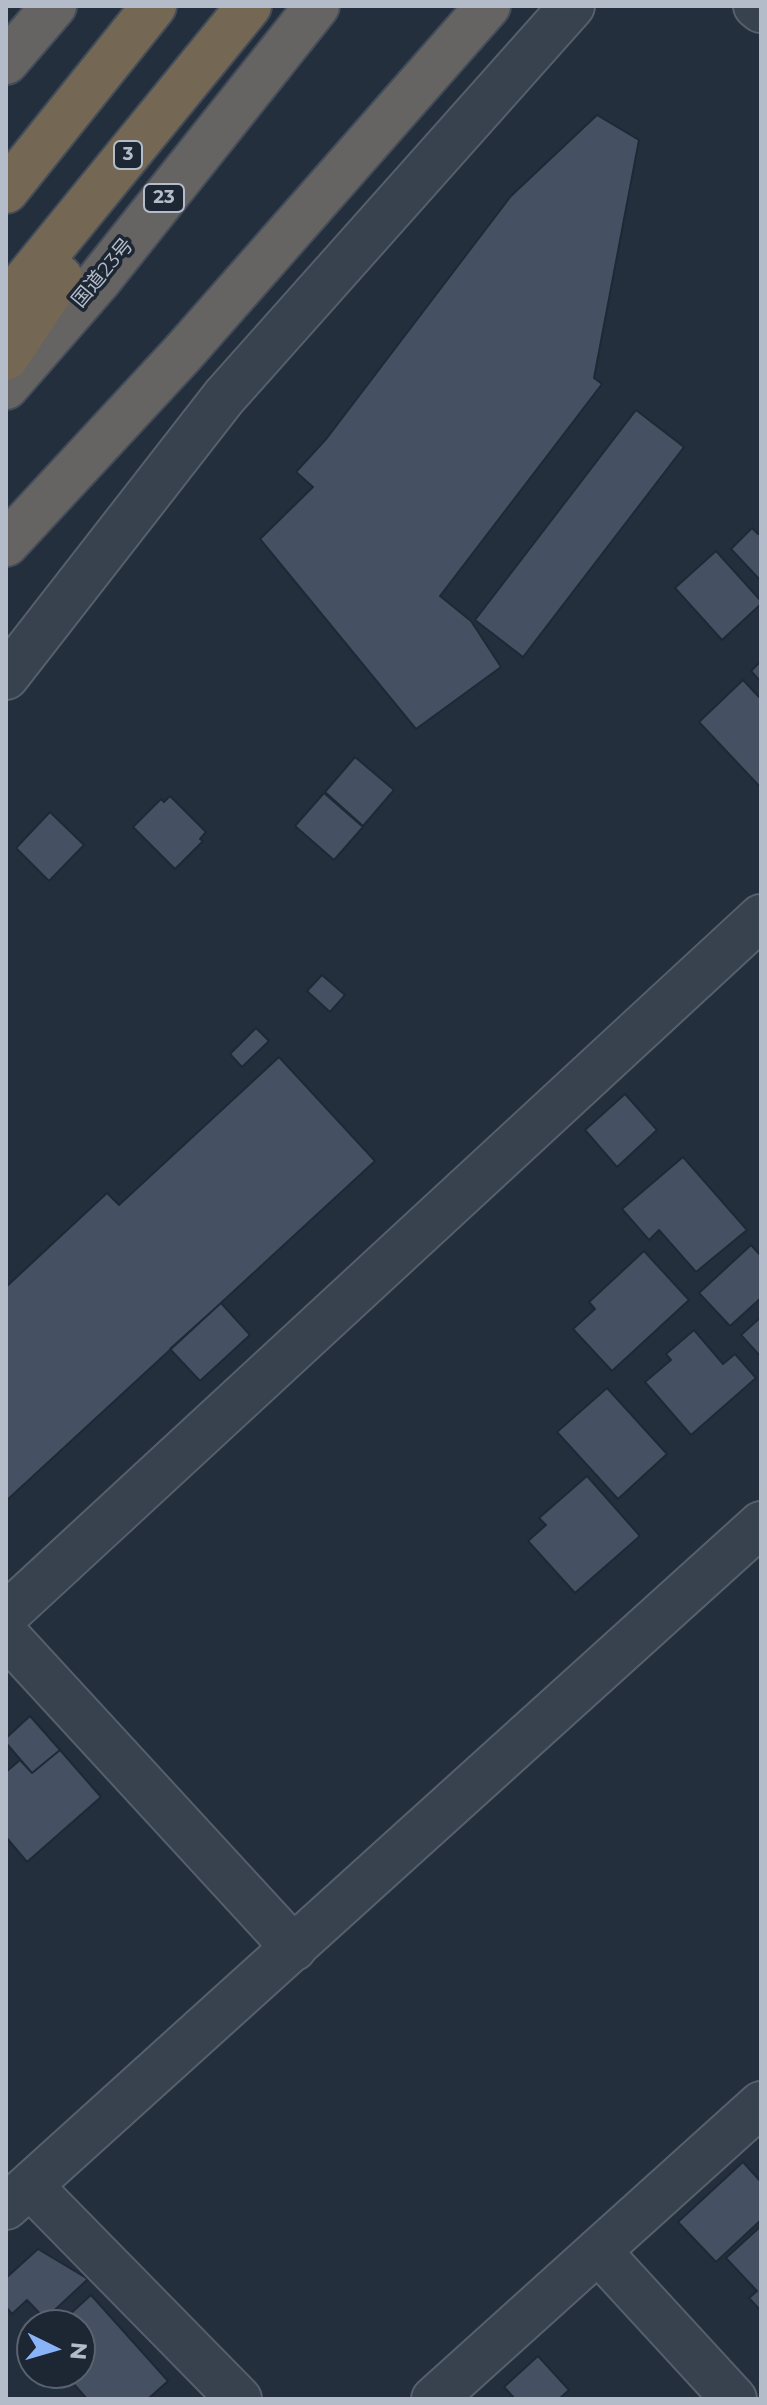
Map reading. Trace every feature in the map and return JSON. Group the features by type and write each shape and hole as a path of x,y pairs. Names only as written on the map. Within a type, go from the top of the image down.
{"highway":[{"path":"6,62 54,6"},
{"path":"6,191 154,6"},
{"name":"3","path":"6,304 249,6"},
{"name":"国道23号","path":"6,387 99,280 317,6"},
{"path":"6,544 193,341 488,6"},
{"path":"6,358 193,75"}],"street":[{"path":"6,677 224,397 572,6"},
{"path":"756,6 761,10"},
{"path":"6,1615 761,917"},
{"path":"239,2399 18,2196 761,1524"},
{"path":"6,1635 294,1948"},
{"path":"434,2399 761,2104"},
{"path":"598,2251 734,2399"}],"building":[{"path":"597,115 639,140 594,378 602,384 440,596 471,621 501,667 416,729 260,539 313,487 296,472 327,438 511,196"},
{"path":"636,410 684,447 523,657 475,620"},
{"path":"752,528 758,534 761,531 761,581 731,549"},
{"path":"716,551 761,601 722,640 675,588"},
{"path":"761,661 761,682 751,671"},
{"path":"743,680 761,699 761,788 699,722"},
{"path":"355,757 394,790 363,826 325,792"},
{"path":"324,793 363,827 334,860 295,826"},
{"path":"170,796 206,832 200,839 203,841 175,869 133,827 161,799 164,802"},
{"path":"50,812 84,845 49,881 16,848"},
{"path":"322,975 345,995 330,1012 307,991"},
{"path":"256,1028 269,1041 242,1067 230,1054"},
{"path":"279,1057 375,1161 6,1501 6,1287 107,1193 119,1205"},
{"path":"625,1094 657,1130 617,1167 585,1130"},
{"path":"683,1157 747,1230 696,1272 659,1230 649,1240 622,1209"},
{"path":"751,1245 761,1256 761,1298 730,1326 699,1293"},
{"path":"644,1251 689,1300 612,1371 573,1329 595,1309 589,1302"},
{"path":"221,1303 250,1335 200,1381 170,1349"},
{"path":"761,1317 761,1357 741,1335"},
{"path":"694,1330 723,1364 735,1354 756,1378 691,1435 645,1382 671,1360 666,1354"},
{"path":"607,1388 667,1454 618,1499 557,1432"},
{"path":"587,1476 640,1536 575,1593 528,1541 546,1525 539,1518"},
{"path":"30,1716 60,1750 32,1773 6,1743 6,1738"},
{"path":"60,1750 101,1797 27,1862 6,1837 6,1772 20,1760 32,1773"},
{"path":"743,2162 761,2182 761,2220 716,2262 678,2222"},
{"path":"761,2226 761,2311 749,2298 757,2291 726,2258"},
{"path":"38,2249 88,2279 56,2309 36,2309 27,2300 12,2314 6,2307 6,2278"},
{"path":"91,2295 168,2381 148,2399 87,2399 78,2389 96,2389 96,2309 76,2309"},
{"path":"538,2356 569,2390 559,2399 515,2399 504,2387"}]}
